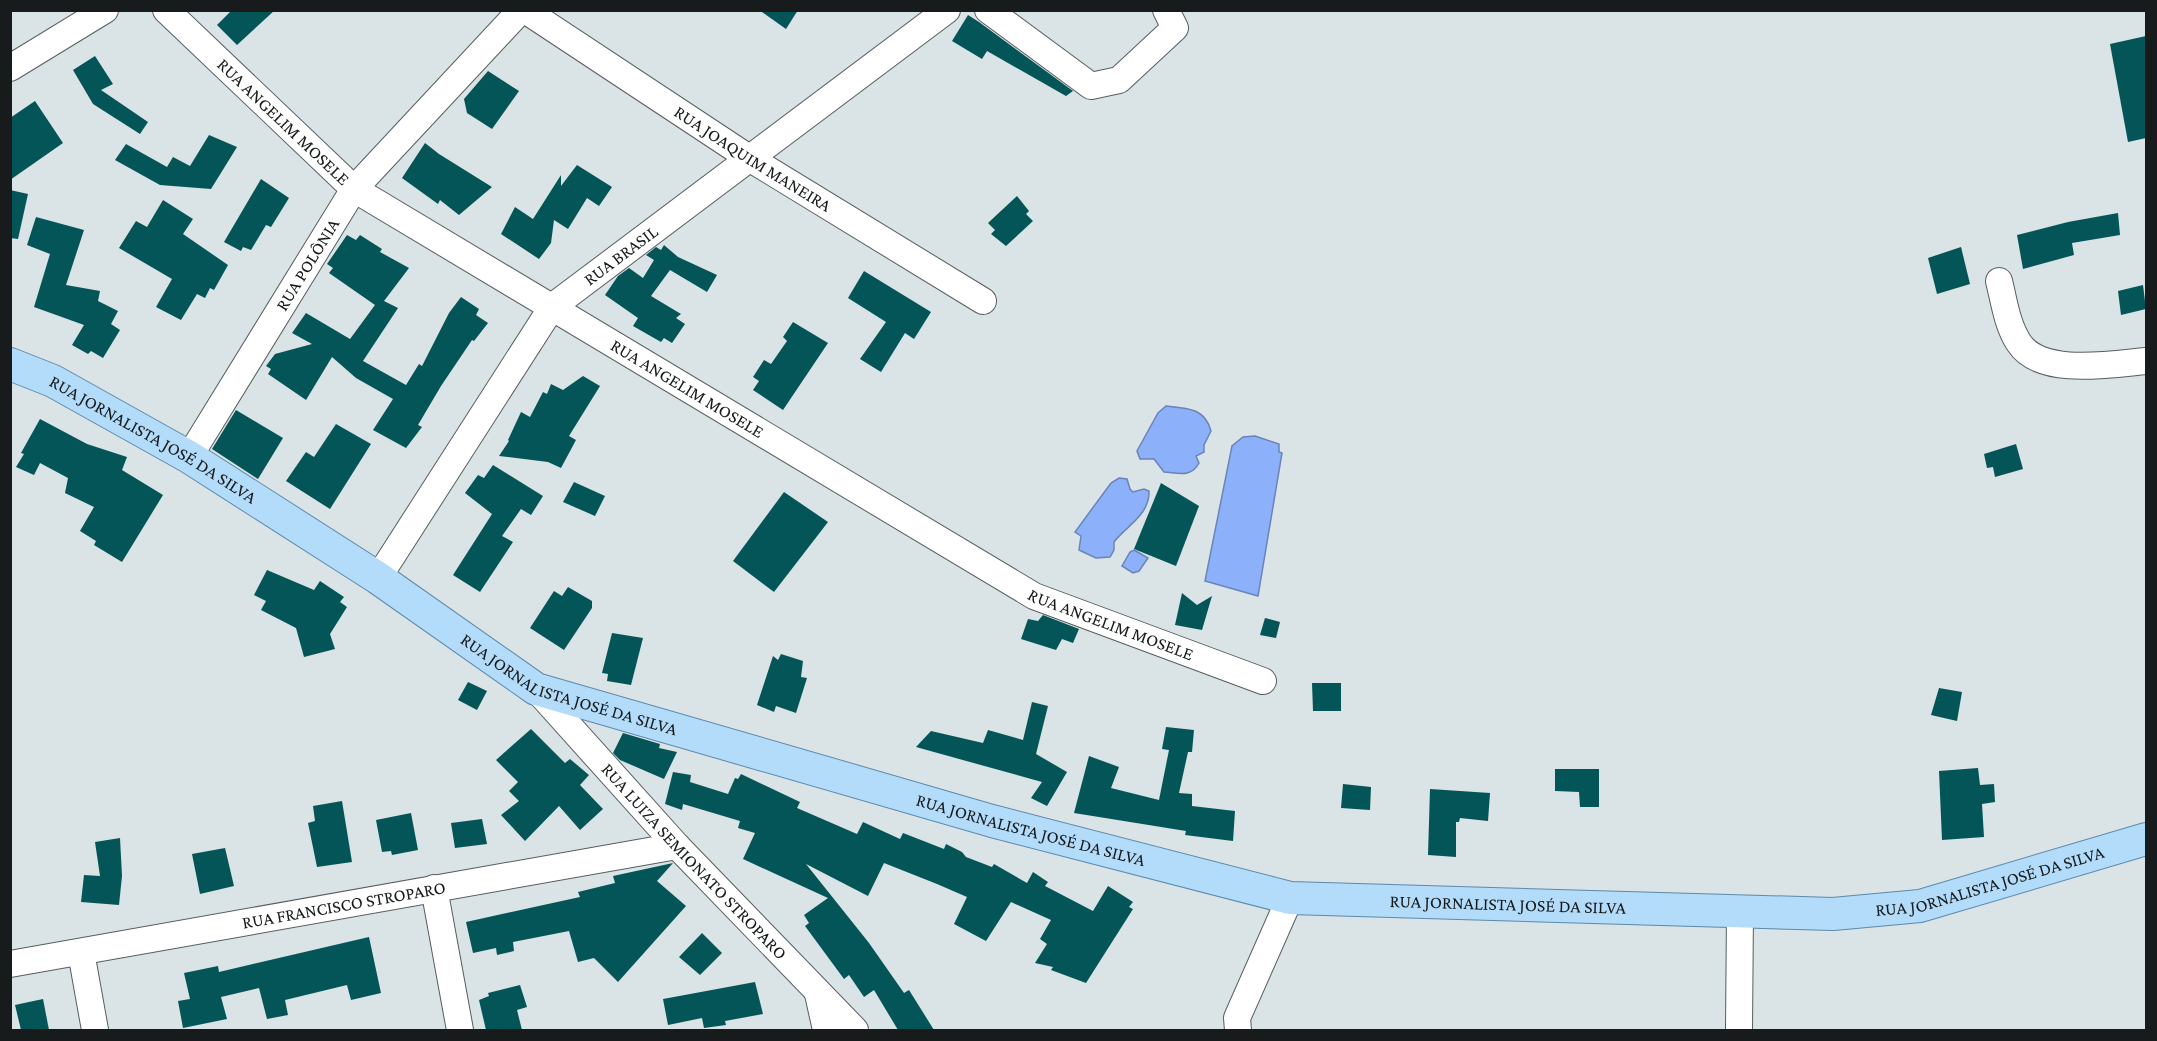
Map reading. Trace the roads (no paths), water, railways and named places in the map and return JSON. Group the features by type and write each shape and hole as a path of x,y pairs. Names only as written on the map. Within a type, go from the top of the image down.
{"main road":[{"name":"RUA JORNALISTA JOSÉ DA SILVA","path":"10,364 53,381 189,456 378,578 536,688 992,821 1290,898 1833,914 1920,906 2146,839"}],"street":[{"path":"10,69 105,10"},
{"name":"RUA ANGELIM MOSELE","path":"166,10 354,189 1034,596 1263,681"},
{"name":"RUA POLÔNIA","path":"189,456 354,189 523,10"},
{"name":"RUA JOAQUIM MANEIRA","path":"523,10 749,158 983,301"},
{"name":"RUA BRASIL","path":"378,578 552,307 947,10"},
{"path":"988,10 1091,86 1119,80 1175,28 1166,10"},
{"path":"1999,281 2008,319 2019,343 2031,355 2056,364 2088,366 2146,361"},
{"name":"RUA LUIZA SEMIONATO STROPARO","path":"536,688 677,846 855,1030"},
{"name":"RUA FRANCISCO STROPARO","path":"10,964 677,846"},
{"path":"434,888 460,1030"},
{"path":"1238,1030 1237,1018 1290,898"},
{"path":"1738,1030 1740,911"},
{"path":"81,952 95,1030"},
{"path":"818,994 826,1030"}],"water":[{"path":"1166,406 1188,409 1200,414 1208,423 1211,431 1204,445 1204,452 1196,456 1199,463 1188,473 1164,472 1154,459 1140,459 1137,451 1158,413"},
{"path":"1255,436 1279,444 1279,452 1282,453 1258,596 1205,581 1232,446 1243,437"},
{"path":"1119,478 1127,479 1133,492 1144,489 1149,491 1146,507 1114,542 1114,550 1110,557 1096,558 1079,550 1081,536 1075,532 1111,483"},
{"path":"1134,550 1148,558 1139,571 1133,573 1122,566 1130,552"}]}
